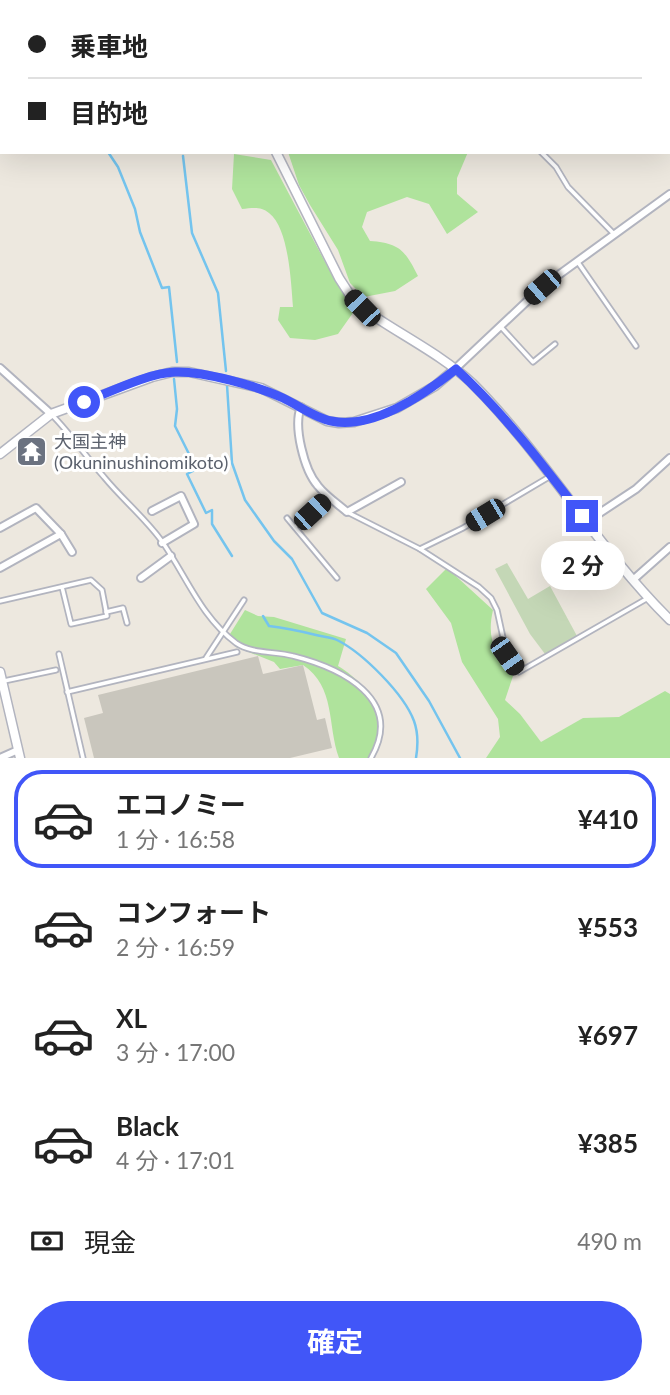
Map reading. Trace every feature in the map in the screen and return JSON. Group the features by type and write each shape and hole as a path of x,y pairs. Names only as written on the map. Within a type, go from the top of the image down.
{"street":[{"path":"277,154 350,295 362,308 387,326 456,369 509,425 586,522 670,620"},
{"path":"0,454 51,414 172,372 189,372 261,388 327,421 354,422 397,408 435,386 542,287 670,194"},
{"path":"0,368 51,414"},
{"path":"301,407 298,414 303,455 316,484 347,512 401,481"},
{"path":"586,522 636,489 670,458"},
{"path":"152,511 181,496 194,524 162,542"},
{"path":"0,528 36,508 61,534 72,552"},
{"path":"0,568 61,534"},
{"path":"634,579 670,547"},
{"path":"141,578 172,556"},
{"path":"0,672 19,754 0,758"}],"lane":[{"path":"543,154 556,167 568,187 614,234"},
{"path":"577,261 636,346"},
{"path":"500,325 533,362 555,344"},
{"path":"51,414 162,542 204,611 237,644 257,651 296,656 347,676 358,685 375,705 381,724 380,743 371,758"},
{"path":"420,549 463,528 551,476"},
{"path":"295,527 329,496"},
{"path":"347,512 420,549 491,597 497,610 507,656 519,672 650,597"},
{"path":"288,518 337,578"},
{"path":"0,601 91,580 102,590 107,616 71,624 62,587"},
{"path":"205,660 244,600"},
{"path":"106,612 124,608 127,623"},
{"path":"67,692 237,652"},
{"path":"59,654 83,758"},
{"path":"2,681 56,670"}],"green space":[{"path":"234,154 271,160 332,275 355,310 338,334 315,340 290,338 278,320 280,307 293,307 285,243 276,220 269,213 260,208 242,209 232,189"},
{"path":"289,154 467,154 457,178 457,194 478,212 447,234 429,204 407,197 367,212 362,227 370,241 400,249 418,276 395,291 364,297 350,283 338,250 299,185"},
{"path":"507,563 528,599 550,586 577,636 545,654 530,634 495,569"},
{"path":"447,568 493,610 491,630 494,646 513,676 505,700 520,714 541,742 583,718 619,717 665,691 670,694 670,758 486,758 500,737 498,719 462,662 451,623 426,589"},
{"path":"245,610 258,616 274,617 346,639 338,666 368,692 383,719 382,731 369,758 339,758 326,695 314,674 303,665 280,669 274,662 236,647 230,634"}],"building":[{"path":"258,656 263,674 303,665 317,720 325,718 332,748 290,758 94,758 84,718 103,713 98,695"}],"waterway":[{"path":"109,154 118,167 135,209 140,232 162,288 169,287 177,362"},
{"path":"183,156 192,233 218,293 226,371"},
{"path":"174,379 177,409 175,426 194,464 201,461 203,466 187,474 206,513 212,510 212,524 232,556"},
{"path":"227,385 232,463 245,500 274,541 292,559 322,613 367,633 396,653 429,701 460,758"},
{"path":"263,616 269,626 337,640 370,664 409,710 416,730 416,758"}],"place":[{"name":"大国主神 (Okuninushinomikoto)","path":"31,452"}],"route":[{"path":"84,402 163,373 189,372 261,388 327,421 354,422 397,408 435,386 456,369 518,435 582,516"}]}
